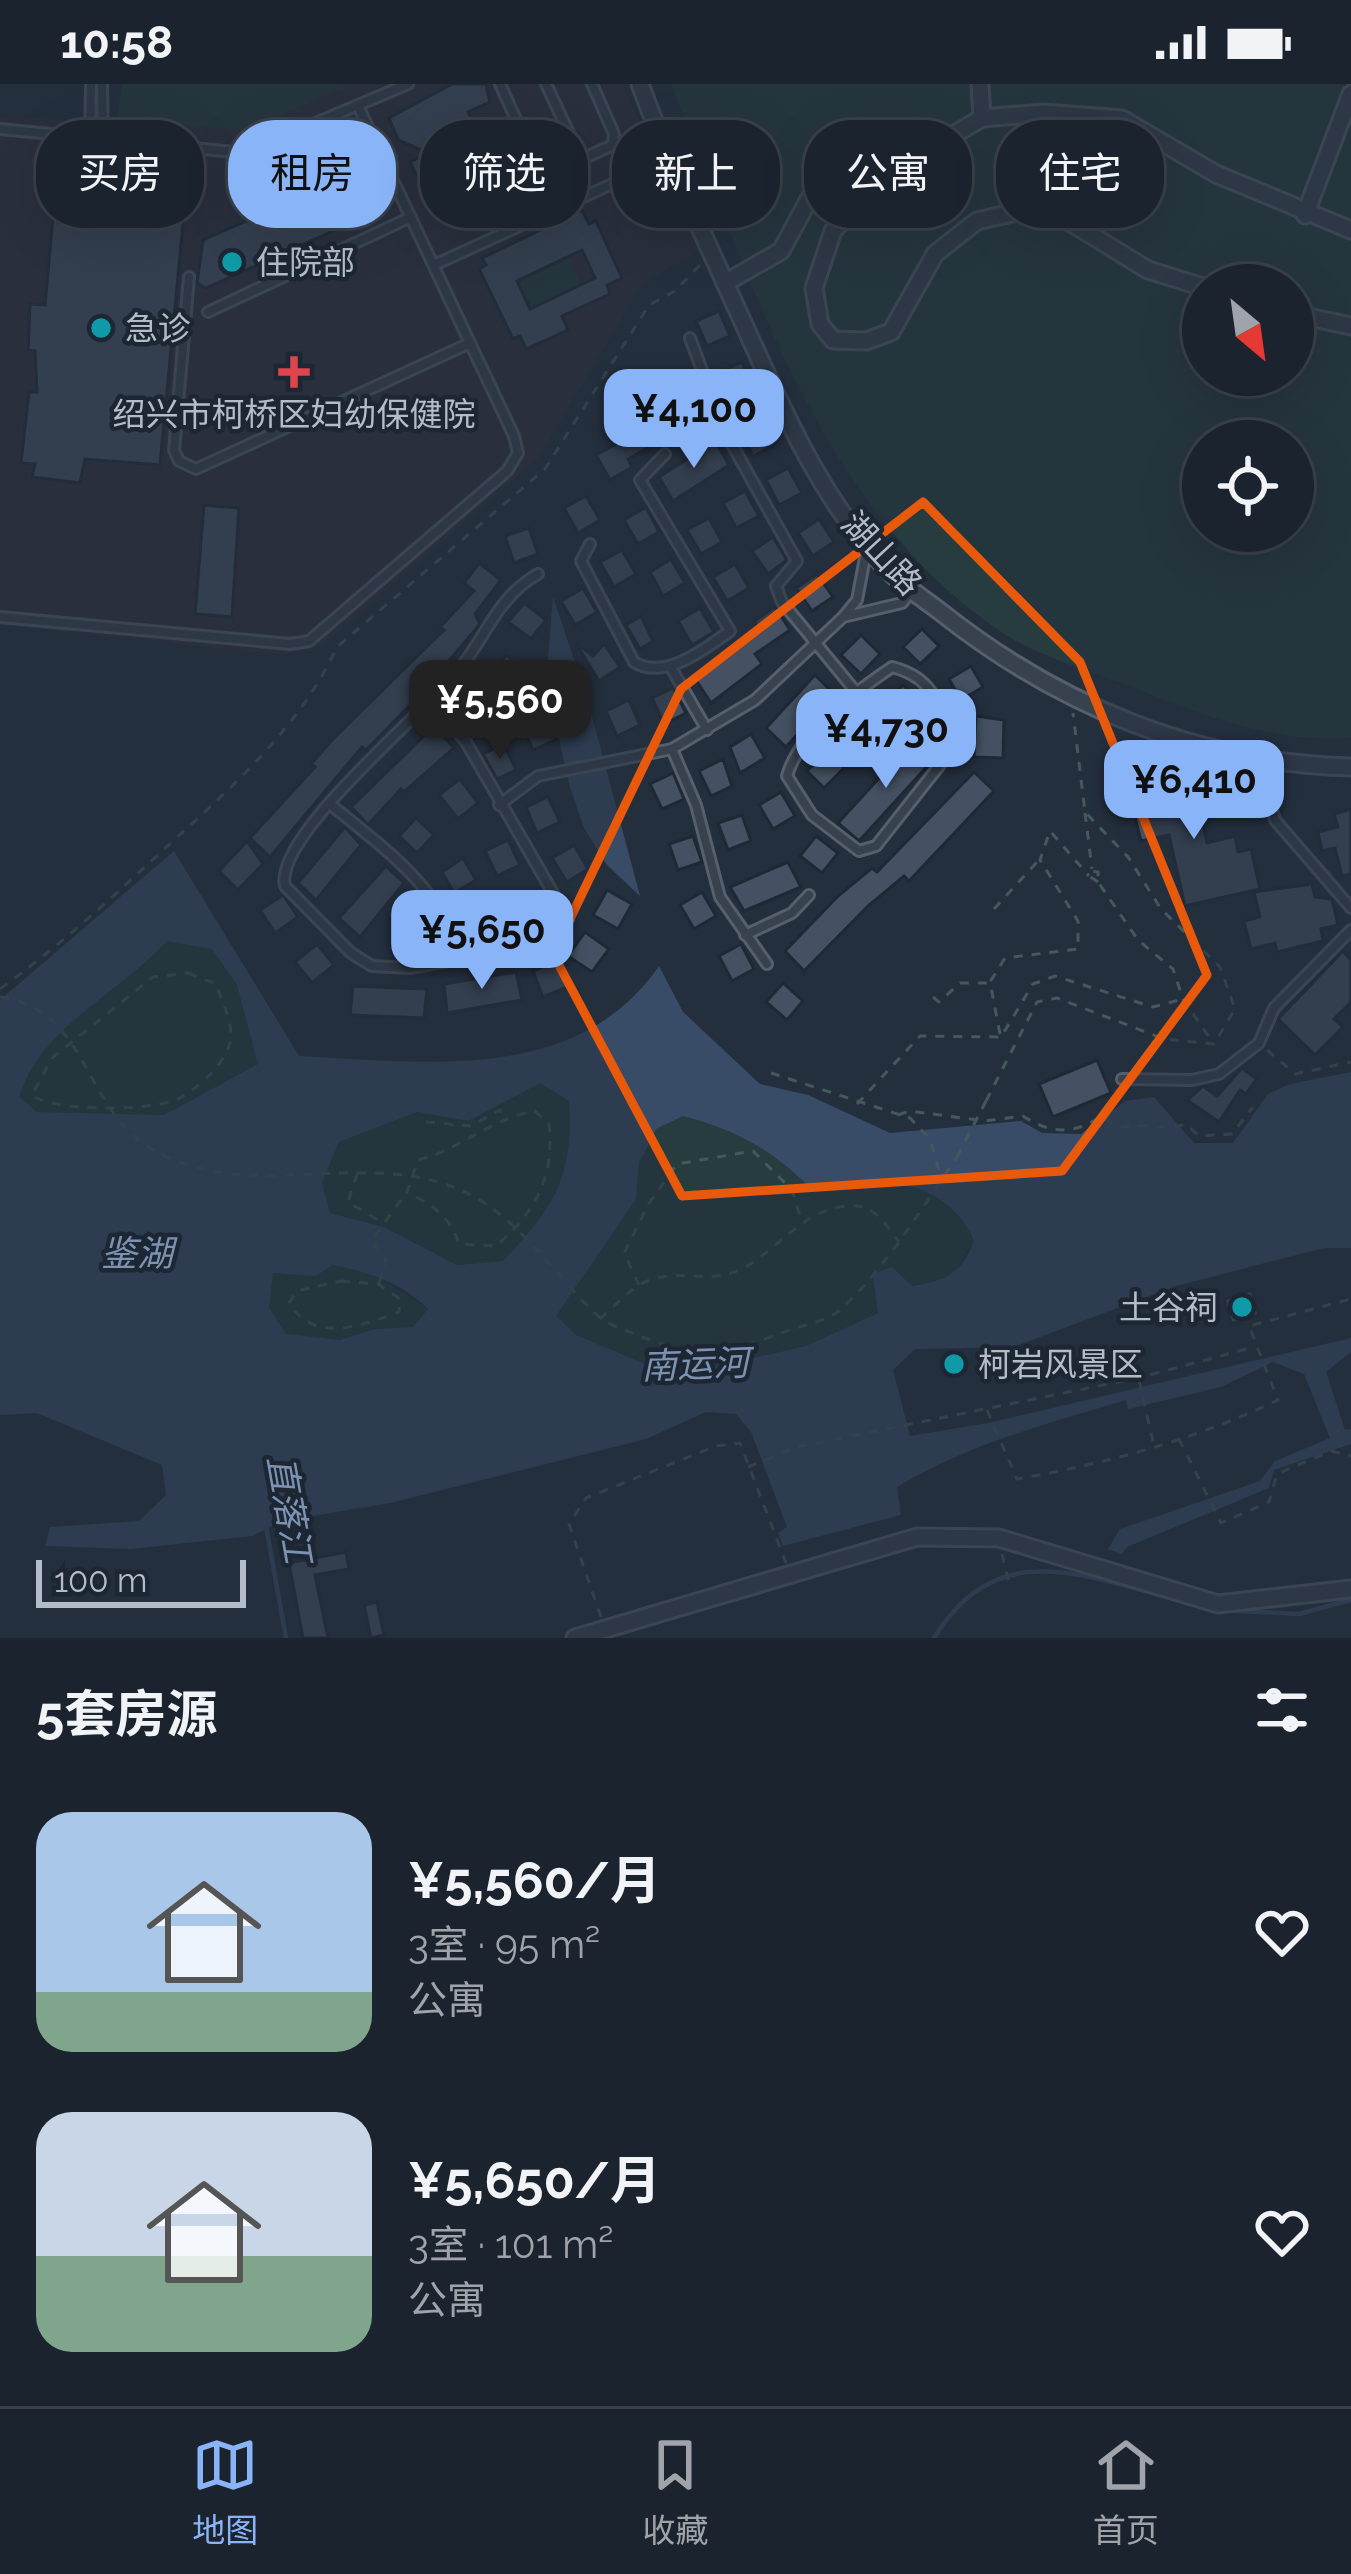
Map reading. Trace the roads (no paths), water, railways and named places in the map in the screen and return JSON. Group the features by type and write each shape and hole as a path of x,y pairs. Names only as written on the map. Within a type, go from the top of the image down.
{"street":[{"name":"湖山路","path":"640,84 653,120"},
{"path":"980,84 982,118"},
{"path":"1305,215 1351,94"},
{"path":"972,124 982,118 1043,113 1122,118 1216,174 1305,215 1351,230"},
{"path":"725,283 781,251 804,208"},
{"path":"972,225 1021,211 1060,216 1148,270 1182,281"},
{"name":"湖山路","path":"700,228 821,483 868,546 913,590 974,638 1071,699 1186,743 1258,760 1351,767"},
{"path":"836,228 814,288 820,324 833,340 866,341 891,332 935,254 968,228"},
{"path":"1314,318 1351,326"},
{"path":"574,1638 916,1537 999,1538 1218,1604 1351,1589"}],"lane":[{"path":"90,120 91,84"},
{"path":"102,84 103,120"},
{"path":"204,149 244,153 408,84"},
{"path":"500,84 516,120"},
{"path":"546,84 563,120"},
{"path":"588,156 613,145 614,134 592,84"},
{"path":"0,617 290,644 309,641 507,472 518,453 359,108"},
{"path":"0,129 36,133"},
{"path":"434,265 612,184"},
{"path":"208,312 411,217"},
{"path":"190,277 174,450 179,461 196,469 470,343"},
{"path":"690,338 725,432 797,561 776,586 814,645 856,692"},
{"path":"590,544 581,550 581,561 634,662 644,669 670,666 730,631 640,480 665,454"},
{"path":"499,806 538,776 672,749 755,700 857,600 868,546"},
{"path":"429,701 466,742 568,919 541,945 410,968 372,966 350,953 285,886 289,857 364,764 461,668 513,588 538,574"},
{"path":"843,617 902,602 913,590"},
{"path":"670,666 706,730"},
{"path":"892,667 916,674 943,705 947,756 876,846 859,851 812,815 788,776 793,755 856,692 892,667"},
{"path":"672,749 696,806 720,897 767,964"},
{"path":"1258,760 1275,820 1351,908"},
{"path":"331,805 413,872 446,911 464,959"},
{"path":"746,934 792,914 809,895"},
{"path":"1122,1079 1192,1080 1219,1074 1259,1043 1274,1009 1351,930"}],"water":[{"path":"553,597 588,701 640,896 607,865 584,828 570,787 546,683"},
{"name":"鉴湖","path":"174,851 299,1056 447,1062 542,1048 586,1031 625,1004 659,966 683,1012 760,1084 808,1095 890,1133 1021,1121 1042,1133 1081,1134 1125,1101 1154,1097 1194,1143 1233,1143 1268,1094 1290,1084 1351,1072 1351,1248 1324,1248 1176,1286 1013,1347 915,1349 893,1370 910,1436 988,1423 1351,1338 1351,1352 1326,1372 1345,1430 1351,1429 1351,1444 1274,1470 1269,1488 1127,1547 1122,1554 1108,1549 1120,1529 1260,1481 1275,1461 1330,1438 1304,1374 1273,1362 1221,1387 1128,1409 1126,1400 1037,1427 952,1459 897,1487 901,1515 783,1546 778,1533 787,1527 751,1432 736,1414 706,1412 646,1439 390,1503 283,1521 252,1536 131,1549 45,1546 50,1527 139,1521 166,1495 162,1465 37,1413 0,1415 0,1000","holes":["167,941 212,949 237,985 258,1064 164,1115 37,1112 19,1097 45,1050","540,1083 569,1101 568,1150 557,1189 536,1224 503,1261 457,1265 384,1227 330,1213 322,1183 339,1142 417,1112 468,1121","683,1116 722,1128 770,1154 815,1193 860,1182 906,1185 946,1204 974,1241 957,1269 934,1281 912,1286 892,1267 873,1274 878,1313 806,1346 674,1376 576,1335 556,1316 636,1199 639,1163 656,1129","333,1265 360,1271 395,1285 428,1309 413,1327 374,1329 340,1340 286,1334 269,1308 273,1273 316,1276"]}],"waterway":[{"name":"直落江","path":"266,1526 286,1638"},
{"path":"934,1638 959,1606 986,1585 1014,1574 1076,1574 1179,1600"},
{"path":"1219,1610 1299,1614 1351,1600"}],"place":[{"name":"住院部","path":"232,262"},
{"name":"急诊","path":"101,328"},
{"name":"绍兴市柯桥区妇幼保健院","path":"294,372"},
{"name":"土谷祠","path":"1242,1307"},
{"name":"柯岩风景区","path":"954,1364"}],"water label":[{"name":"南运河","path":"695,1364"}]}
